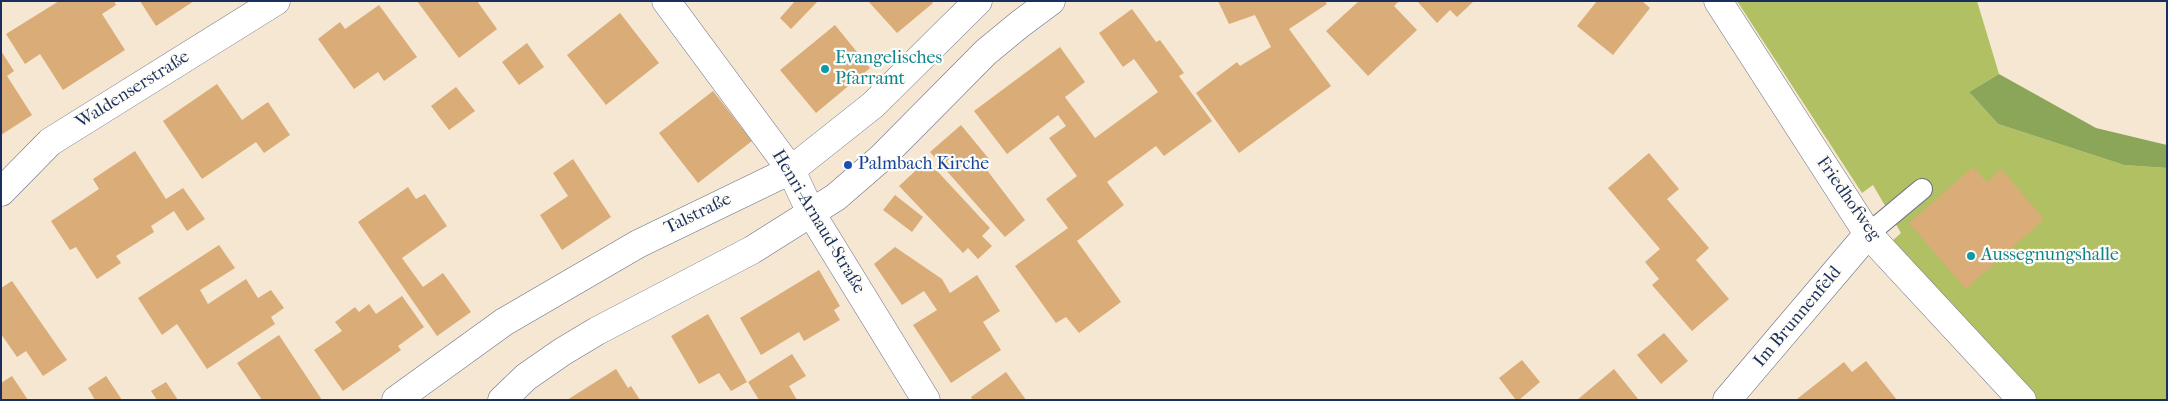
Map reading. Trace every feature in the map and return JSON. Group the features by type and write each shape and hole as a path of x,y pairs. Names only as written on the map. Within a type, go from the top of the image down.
{"street":[{"name":"Waldenserstraße","path":"1,192 50,142 276,1"},
{"name":"Henri-Arnaud-Straße","path":"666,1 791,170 812,214 926,400"},
{"name":"Talstraße","path":"396,400 504,322 638,244 791,170 873,105 978,1"},
{"path":"502,400 526,377 576,344 752,250 812,214 836,197 881,158 986,52 1051,1"},
{"name":"Friedhofweg","path":"1718,1 1868,234 2022,400"},
{"name":"Im Brunnenfeld","path":"1728,399 1868,234"}],"lane":[{"path":"1868,234 1922,189"}],"green space":[{"path":"1737,1 1977,1 1999,74 1969,92 1998,124 2124,165 2167,168 2167,400 2037,400 1891,242 1901,233 1873,185 1862,193"},
{"path":"1999,74 2096,128 2167,145 2167,168 2124,165 1998,124 1969,92"}],"building":[{"path":"59,1 114,1 116,5 102,14 125,50 63,90 40,54 25,64 6,34"},
{"path":"140,1 194,1 156,26"},
{"path":"417,1 477,1 497,29 459,58"},
{"path":"795,1 818,1 791,29 780,18"},
{"path":"868,1 931,1 933,3 897,33"},
{"path":"1218,1 1325,1 1327,4 1289,29 1331,86 1239,153 1196,93 1237,62 1240,66 1271,47 1255,15 1229,24"},
{"path":"1359,1 1399,1 1394,6 1417,30 1368,76 1326,31"},
{"path":"1417,1 1474,1 1457,17 1450,10 1437,23"},
{"path":"1597,1 1642,1 1650,8 1613,55 1577,26"},
{"path":"379,5 417,57 384,81 378,72 354,89 318,39 340,22 345,29"},
{"path":"1132,9 1156,42 1160,40 1184,73 1179,76 1212,121 1164,156 1156,146 1107,182 1124,205 1077,241 1121,302 1079,333 1066,317 1056,323 1015,266 1068,228 1046,199 1077,176 1049,138 1066,126 1058,115 1007,154 974,111 1060,47 1085,82 1065,97 1095,138 1158,92 1134,59 1123,67 1099,33"},
{"path":"620,13 659,63 606,105 567,55"},
{"name":"Evangelisches Pfarramt","path":"835,25 870,68 816,113 780,70"},
{"path":"527,43 544,67 519,85 502,62"},
{"path":"1,51 14,71 7,76 32,115 1,135"},
{"path":"217,84 242,120 268,102 290,135 264,153 256,142 202,179 163,121"},
{"path":"456,87 475,111 449,130 431,106"},
{"path":"713,91 752,141 698,183 659,133"},
{"path":"961,125 989,159 983,165 1025,220 1005,237 930,152"},
{"path":"135,151 166,199 183,188 205,219 187,231 174,211 151,226 154,232 116,256 121,263 97,279 76,247 70,250 51,221 99,189 93,179"},
{"path":"1649,153 1679,189 1667,199 1709,248 1696,260 1729,299 1692,331 1652,285 1659,279 1645,262 1660,249 1608,188"},
{"path":"573,159 611,217 562,250 540,215 568,196 553,173"},
{"path":"927,160 990,228 982,236 992,246 978,259 968,248 963,253 899,186"},
{"name":"Aussegnungshalle","path":"1973,167 1987,182 2001,169 2044,219 1966,289 1909,223"},
{"path":"408,187 416,199 425,194 447,226 402,258 423,287 443,273 471,312 437,336 358,222"},
{"path":"895,195 923,217 912,232 883,210"},
{"path":"219,245 235,268 200,290 208,304 246,279 258,298 271,290 284,308 271,317 275,324 207,369 177,324 162,335 138,298"},
{"path":"895,247 942,279 950,293 977,275 1000,311 983,322 1001,350 951,383 913,325 937,310 924,291 902,305 874,264"},
{"path":"819,270 840,306 834,310 840,320 804,341 799,332 761,355 740,318"},
{"path":"12,281 67,360 43,376 26,351 17,357 1,334 1,288"},
{"path":"402,296 424,327 398,346 401,350 343,391 314,350 342,331 335,322 355,307 359,312 369,304 376,314"},
{"path":"708,314 747,382 731,391 719,373 699,384 671,336"},
{"path":"1664,333 1688,361 1661,384 1637,355"},
{"path":"279,335 322,400 262,400 237,363"},
{"path":"792,354 806,376 789,386 797,400 759,400 748,382"},
{"path":"1522,360 1540,382 1519,400 1516,400 1499,378"},
{"path":"1866,361 1897,400 1797,399 1844,362 1852,372"},
{"path":"616,369 628,388 631,386 640,400 567,400"},
{"path":"1614,369 1639,400 1577,400"},
{"path":"1006,372 1026,400 973,400 971,397"},
{"path":"12,376 28,400 1,400 1,383"},
{"path":"106,376 122,400 95,400 88,388"},
{"path":"166,382 178,400 157,400 151,391"}],"place":[{"name":"Evangelisches Pfarramt","path":"825,69"},
{"name":"Palmbach Kirche","path":"848,165"},
{"name":"Aussegnungshalle","path":"1971,256"}]}
